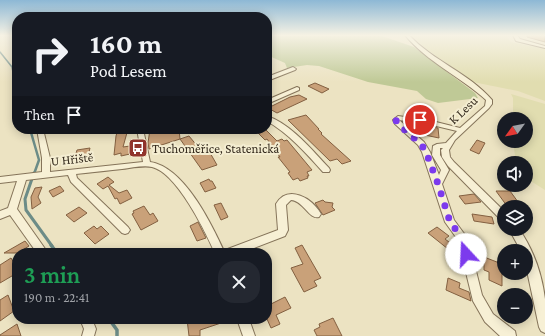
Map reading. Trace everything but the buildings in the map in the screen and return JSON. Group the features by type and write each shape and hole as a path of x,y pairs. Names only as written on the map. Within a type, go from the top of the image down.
{"street":[{"name":"K Lesu","path":"423,51 476,88 489,100 487,107 462,130 444,150 446,157 451,164 497,210"},
{"path":"272,77 293,69"},
{"path":"272,100 297,90"},
{"path":"462,130 402,118 396,120 397,123 421,144 438,184 450,222 463,239 477,297 489,318 510,336"},
{"path":"272,121 284,127 298,139 326,170"},
{"path":"41,134 46,158 43,176"},
{"path":"140,134 147,164 162,169 181,188 209,228 218,248"},
{"path":"438,184 444,170 436,155 437,146 447,145"},
{"name":"U Hřiště","path":"0,180 147,164"},
{"path":"71,173 74,180 125,230"},
{"path":"12,210 20,183 25,178"},
{"path":"242,248 282,233 281,204 287,199 295,198 304,200 316,214"},
{"path":"0,215 12,210"},
{"path":"12,210 39,248"},
{"path":"518,236 524,245 533,270 542,305 545,327"},
{"path":"88,324 90,329 88,336"},
{"path":"245,324 249,336"}],"shaded area":[{"path":"429,51 545,51 545,101 518,91 473,82"},
{"path":"511,94 545,104 545,190 533,182 533,156 515,156 514,148 533,148 533,112 513,112 513,98"}],"green space":[{"path":"272,51 419,51 475,93 478,98 438,103 426,99 417,91 368,82 319,66 307,65 287,68 285,63 272,57"}],"waterway":[{"path":"0,52 12,67"},
{"path":"31,134 39,160 34,174"},
{"path":"34,173 25,199 26,210 52,246"},
{"path":"113,324 117,330 117,336"}],"place":[{"name":"Tuchoměřice, Statenická","path":"138,148"}],"route":[{"path":"420,120 398,118 396,120 397,123 421,144 426,152 450,222 463,239 466,254"}]}
